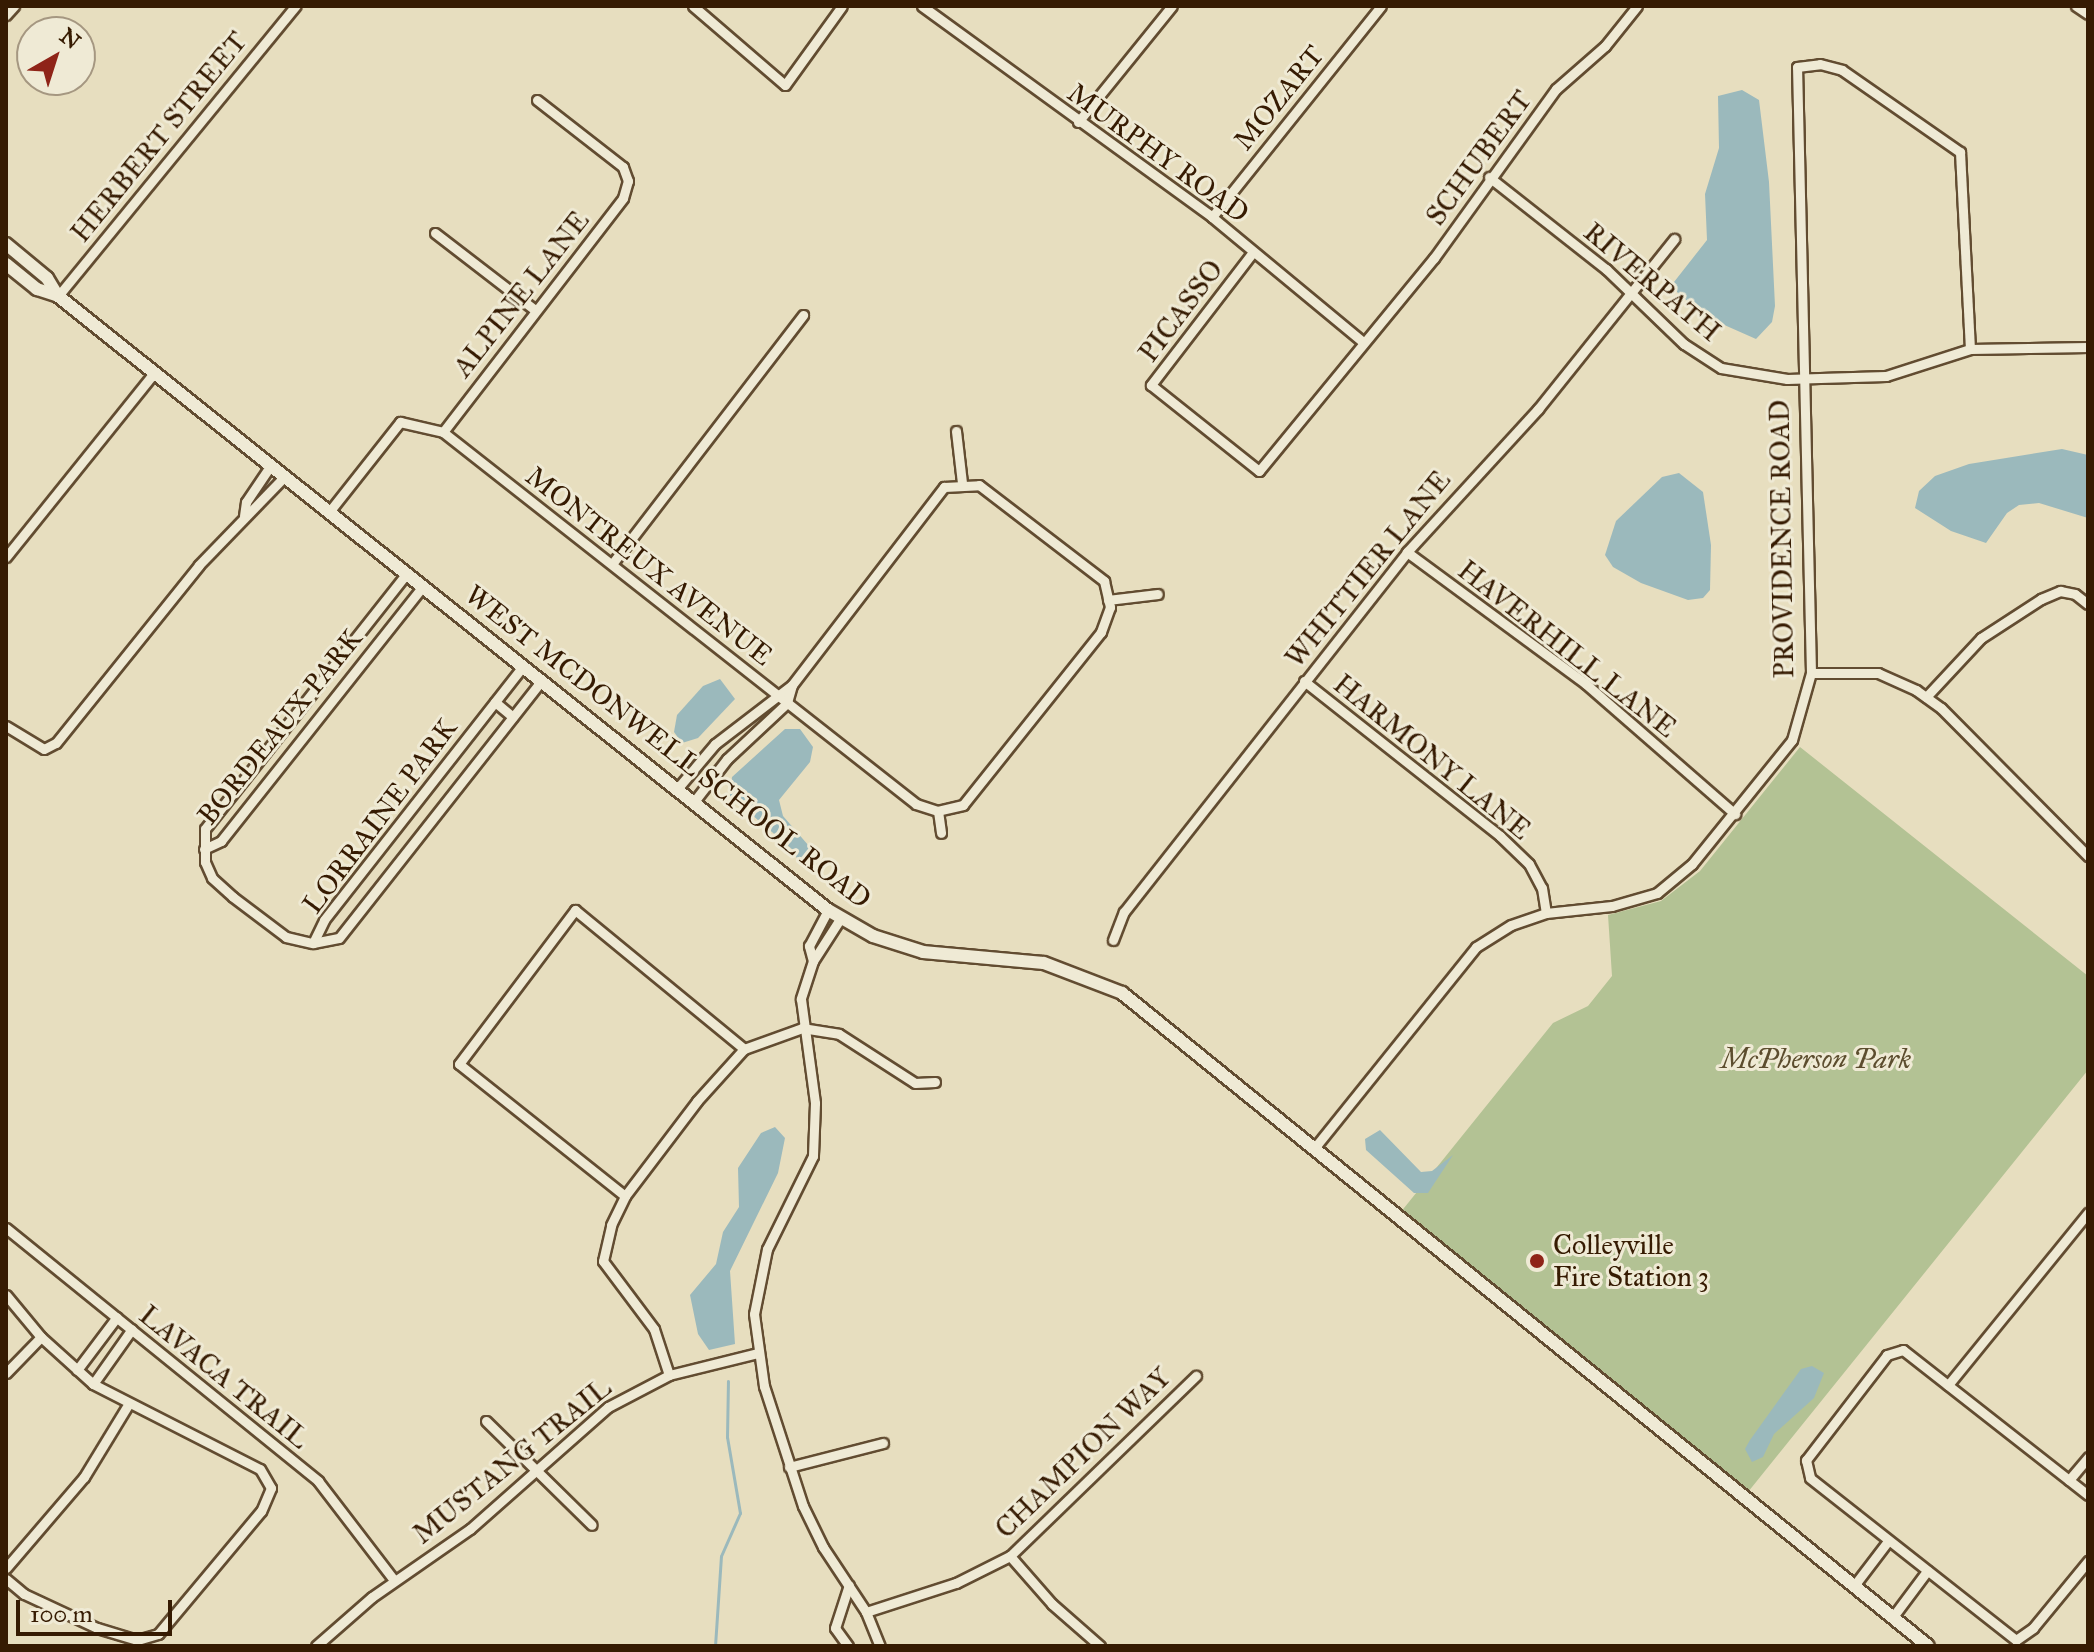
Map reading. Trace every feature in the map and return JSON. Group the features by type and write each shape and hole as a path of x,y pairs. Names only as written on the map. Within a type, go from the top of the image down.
{"main road":[{"name":"WEST MCDONWELL SCHOOL ROAD","path":"6,244 47,278 58,296 840,919 923,952 1020,958 1106,983 1316,1146 1928,1646"},
{"name":"WEST MCDONWELL SCHOOL ROAD","path":"6,264 37,289 58,296"}],"street":[{"path":"6,15 14,6"},
{"name":"HERBERT STREET","path":"58,296 295,6"},
{"path":"693,6 785,85 842,6"},
{"name":"MURPHY ROAD","path":"922,6 1212,217 1363,342"},
{"path":"935,16 943,6"},
{"path":"1078,122 1172,6"},
{"name":"MOZART","path":"1212,217 1381,6"},
{"name":"SCHUBERT","path":"1363,342 1434,258 1489,177 1556,89 1605,46 1637,6"},
{"path":"2076,6 2088,14"},
{"name":"PROVIDENCE ROAD","path":"1316,1146 1476,947 1511,925 1546,913 1612,906 1657,893 1692,864 1792,740 1811,673 1801,378 1797,67 1820,64 1842,70 1960,152 1970,349"},
{"name":"ALPINE LANE","path":"443,432 623,198 628,181 623,167 537,100"},
{"name":"RIVERPATH","path":"1489,177 1606,269 1629,296 1721,368 1801,378 1886,376 1970,349 2088,347"},
{"path":"435,233 535,310"},
{"name":"WHITTIER LANE","path":"1113,940 1124,912 1407,552 1538,409 1674,239"},
{"name":"PICASSO","path":"1253,252 1151,385 1259,471 1363,342"},
{"path":"612,564 803,315"},
{"path":"6,557 154,373"},
{"name":"MONTREUX AVENUE","path":"329,512 400,422 443,432 916,804 938,811"},
{"path":"956,431 962,483"},
{"path":"244,516 246,502 271,465"},
{"path":"6,726 44,749 56,743 244,516 254,512 285,476"},
{"path":"693,803 727,759 787,703 792,685 944,487 962,483 979,485 1104,581 1108,600 1101,632 963,805 938,811 941,833"},
{"name":"HAVERHILL LANE","path":"1407,552 1586,684 1735,814"},
{"name":"BORDEAUX PARK","path":"407,573 205,829 204,849 221,841 423,586"},
{"path":"1926,697 1981,638 2060,591 2075,594 2088,604"},
{"path":"1108,600 1158,594"},
{"path":"376,613 392,625"},
{"name":"LORRAINE PARK","path":"313,943 324,920 523,666"},
{"path":"1811,673 1878,673 1926,697 2088,856"},
{"name":"LORRAINE PARK","path":"313,943 339,938 541,681"},
{"name":"HARMONY LANE","path":"1304,681 1500,836 1529,864 1542,888 1546,913"},
{"path":"677,789 715,744 775,693 792,685"},
{"path":"495,702 513,717"},
{"path":"204,849 212,878 233,897 286,937 313,943"},
{"path":"625,1196 459,1064 524,973 575,910 744,1049"},
{"path":"813,961 809,946 828,910"},
{"path":"840,919 813,961 801,999 816,1136 807,1175 760,1269 754,1314 758,1353 789,1467 823,1547 866,1612 880,1646"},
{"path":"669,1375 654,1329 603,1261 611,1225 625,1196 697,1101 744,1049 802,1028 839,1034 915,1083 935,1082"},
{"path":"1948,1385 2088,1213"},
{"name":"LAVACA TRAIL","path":"6,1228 318,1481 394,1580"},
{"path":"6,1295 41,1337 93,1384 128,1405 260,1469 271,1488 261,1511 158,1634 137,1640 97,1628 24,1594 6,1579"},
{"path":"77,1370 117,1317"},
{"path":"93,1384 132,1329"},
{"path":"6,1373 41,1337"},
{"path":"2088,1495 1897,1349 1887,1355 1811,1449 1806,1470 1888,1541 2016,1640 2033,1628 2088,1561"},
{"name":"MUSTANG TRAIL","path":"316,1646 394,1580 470,1529 534,1469 608,1407 669,1375 758,1353"},
{"name":"CHAMPION WAY","path":"866,1612 956,1583 1010,1556 1196,1376"},
{"path":"6,1568 84,1477 128,1405"},
{"path":"486,1421 592,1525"},
{"path":"789,1467 883,1443"},
{"path":"2069,1480 2088,1457"},
{"path":"1853,1587 1888,1541"},
{"path":"1010,1556 1052,1604 1100,1646"},
{"path":"1892,1618 1927,1571"},
{"path":"848,1646 835,1628 849,1585"}],"green space":[{"name":"McPherson Park","path":"1800,747 2088,976 2088,1070 1744,1497 1400,1213 1553,1023 1588,1006 1612,976 1608,915 1661,901 1700,871"}],"water":[{"path":"1742,90 1759,100 1769,182 1775,306 1772,322 1756,339 1704,316 1677,292 1674,282 1707,240 1705,194 1719,148 1718,96"},
{"path":"2062,449 2088,455 2088,518 2039,503 2019,505 2007,513 1986,543 1951,531 1915,508 1919,491 1935,476 1969,464"},
{"path":"1679,473 1703,492 1711,545 1710,590 1703,598 1688,600 1641,583 1613,567 1605,555 1616,521 1662,477"},
{"path":"720,679 735,699 698,738 682,743 674,732 677,715 703,686"},
{"path":"785,729 800,729 813,747 810,762 779,800 783,816 815,853 807,866 800,865 793,850 730,796 732,777"},
{"path":"775,1127 785,1138 778,1173 730,1271 735,1344 709,1350 698,1334 690,1295 716,1264 723,1232 739,1207 738,1168 761,1133"},
{"path":"1380,1130 1421,1172 1432,1171 1453,1155 1428,1193 1414,1193 1366,1150 1365,1139"},
{"path":"1812,1366 1824,1373 1814,1398 1774,1434 1763,1457 1752,1462 1745,1449 1750,1440 1801,1369"}],"waterway":[{"path":"715,1646 721,1556 740,1513 727,1437 728,1381"}],"place":[{"name":"Colleyville Fire Station 3","path":"1537,1261"}]}
